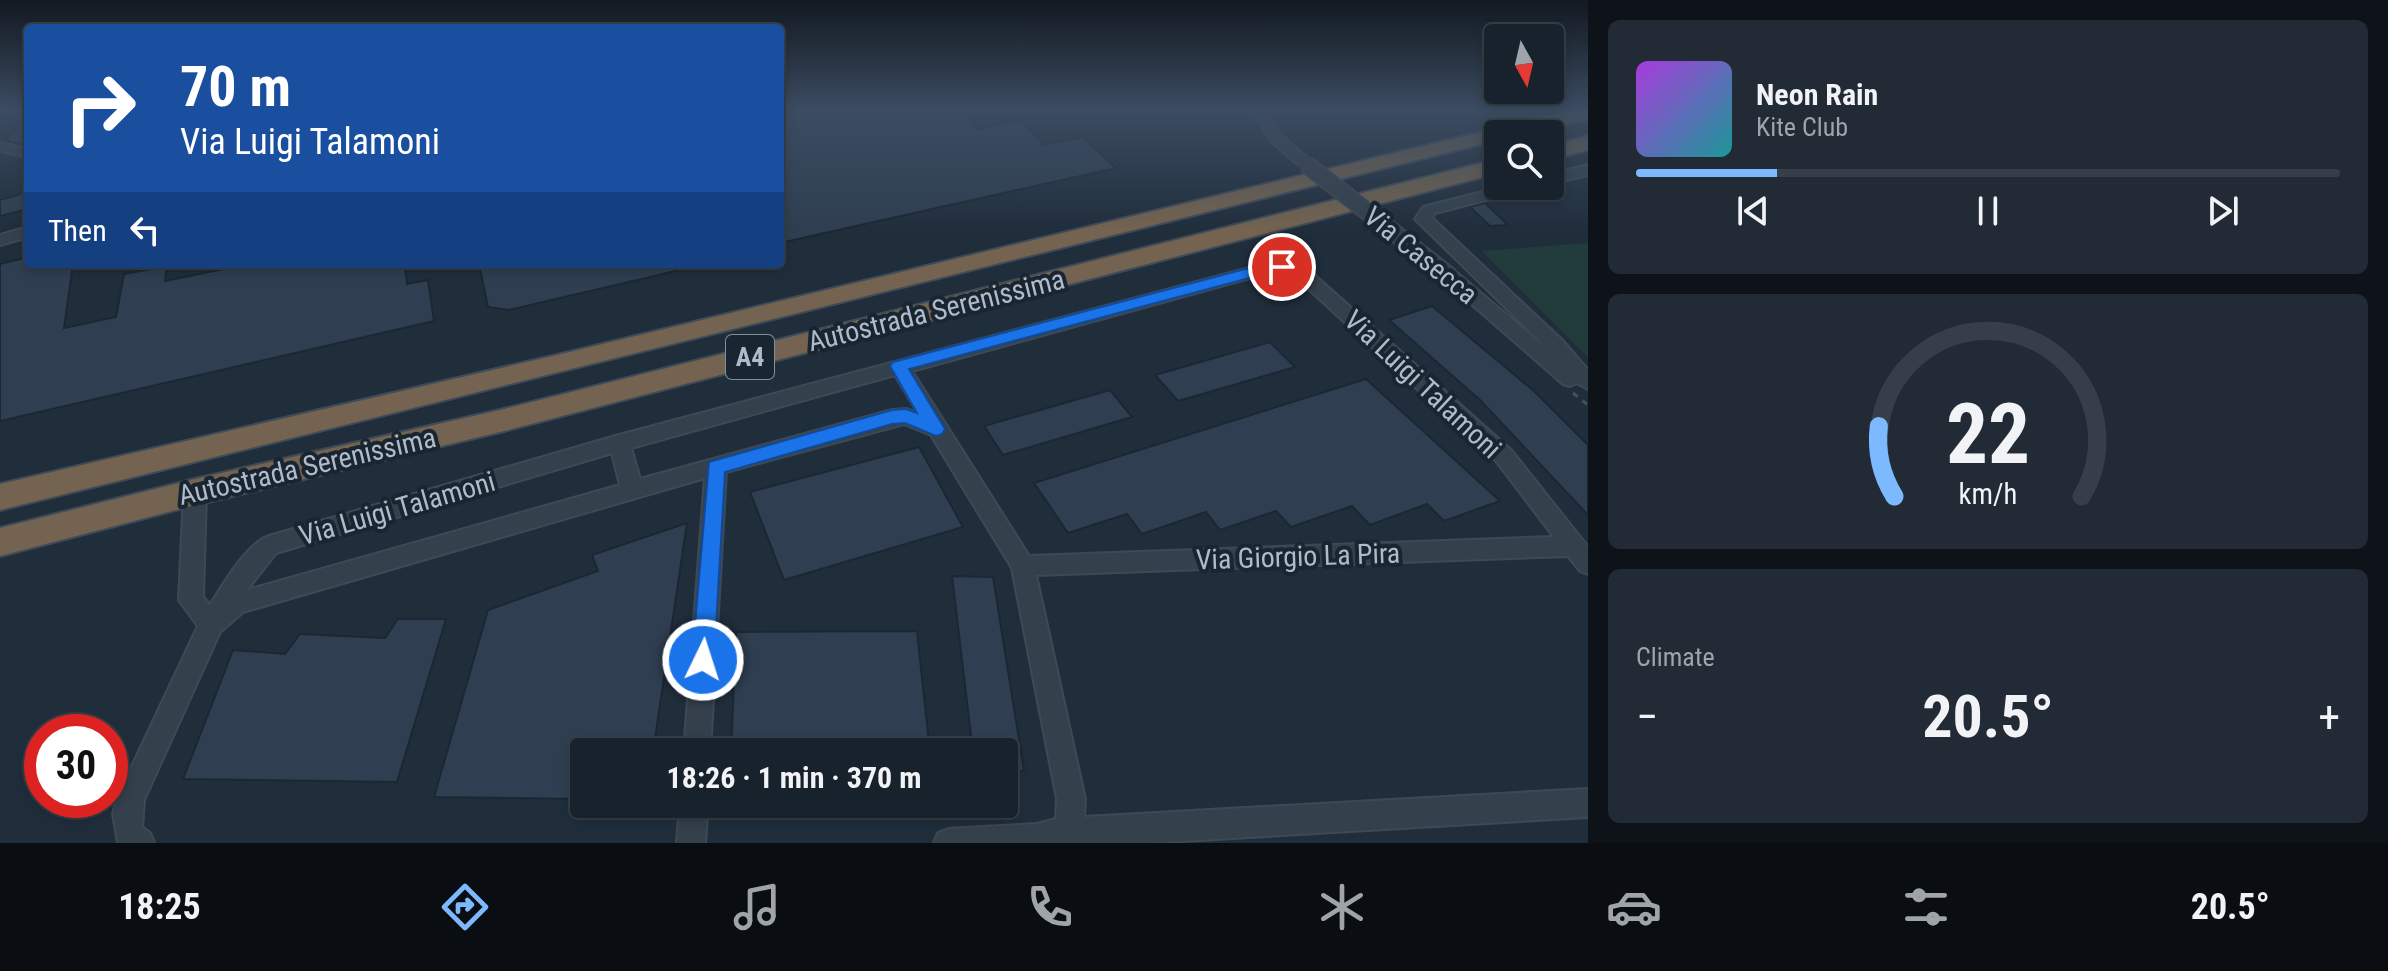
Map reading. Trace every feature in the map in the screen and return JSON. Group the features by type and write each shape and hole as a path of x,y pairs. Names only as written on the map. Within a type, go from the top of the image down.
{"highway":[{"name":"Autostrada Serenissima","path":"0,497 557,365 1432,150"},
{"name":"Autostrada Serenissima","path":"0,542 195,492 500,421 1484,170"}],"street":[{"name":"Via Casecca","path":"1290,150 1451,277 1588,396"},
{"path":"1564,176 1588,170"},
{"path":"1484,196 1429,210 1423,219 1556,346 1588,382"},
{"path":"0,238 24,233"},
{"name":"Via Luigi Talamoni","path":"140,843 129,835 127,814 131,798 211,624 242,577 269,546 619,443 1268,268 1292,270 1330,298 1504,456 1588,564"},
{"path":"899,366 1023,566 1071,799 1069,830"},
{"name":"Via Luigi Talamoni","path":"211,624 235,604 252,598 892,417 906,416 936,429"},
{"path":"619,443 632,489"},
{"path":"698,738 716,467"},
{"path":"195,492 191,600 211,624"},
{"name":"Via Giorgio La Pira","path":"1023,566 1573,546"},
{"path":"948,843 1037,838 1069,830 1098,832 1588,803"},
{"path":"691,843 693,818"}],"green space":[{"path":"1588,243 1588,357 1482,251"}],"building":[{"path":"784,150 1097,150 1116,168 784,242"},
{"path":"24,193 24,210 0,216 0,200"},
{"path":"1485,203 1508,225 1490,226 1470,207"},
{"path":"24,258 24,268 72,268 64,328 116,317 124,274 156,268 167,268 165,281 228,268 405,268 407,284 428,280 434,321 0,421 0,264"},
{"path":"480,268 680,268 509,310 488,307"},
{"path":"1432,306 1534,391 1588,445 1588,515 1480,400 1389,320"},
{"path":"1270,342 1295,367 1178,401 1155,375"},
{"path":"1366,379 1500,501 1444,521 1427,504 1370,525 1352,506 1291,527 1276,511 1220,530 1206,512 1142,534 1127,514 1068,533 1034,483"},
{"path":"1110,390 1132,417 1003,455 984,426"},
{"path":"919,447 963,527 784,580 750,492"},
{"path":"687,523 655,738 570,738 570,799 434,797 488,610 598,571 592,555"},
{"path":"952,576 993,577 1024,771 1018,771 1018,738 971,738"},
{"path":"398,619 446,619 397,782 183,779 233,650 285,654 300,634 385,638"},
{"path":"917,631 928,738 732,738 736,632"}],"route":[{"path":"703,660 716,467 892,417 906,416 921,420 936,429 899,366 1268,268 1282,267"}]}
